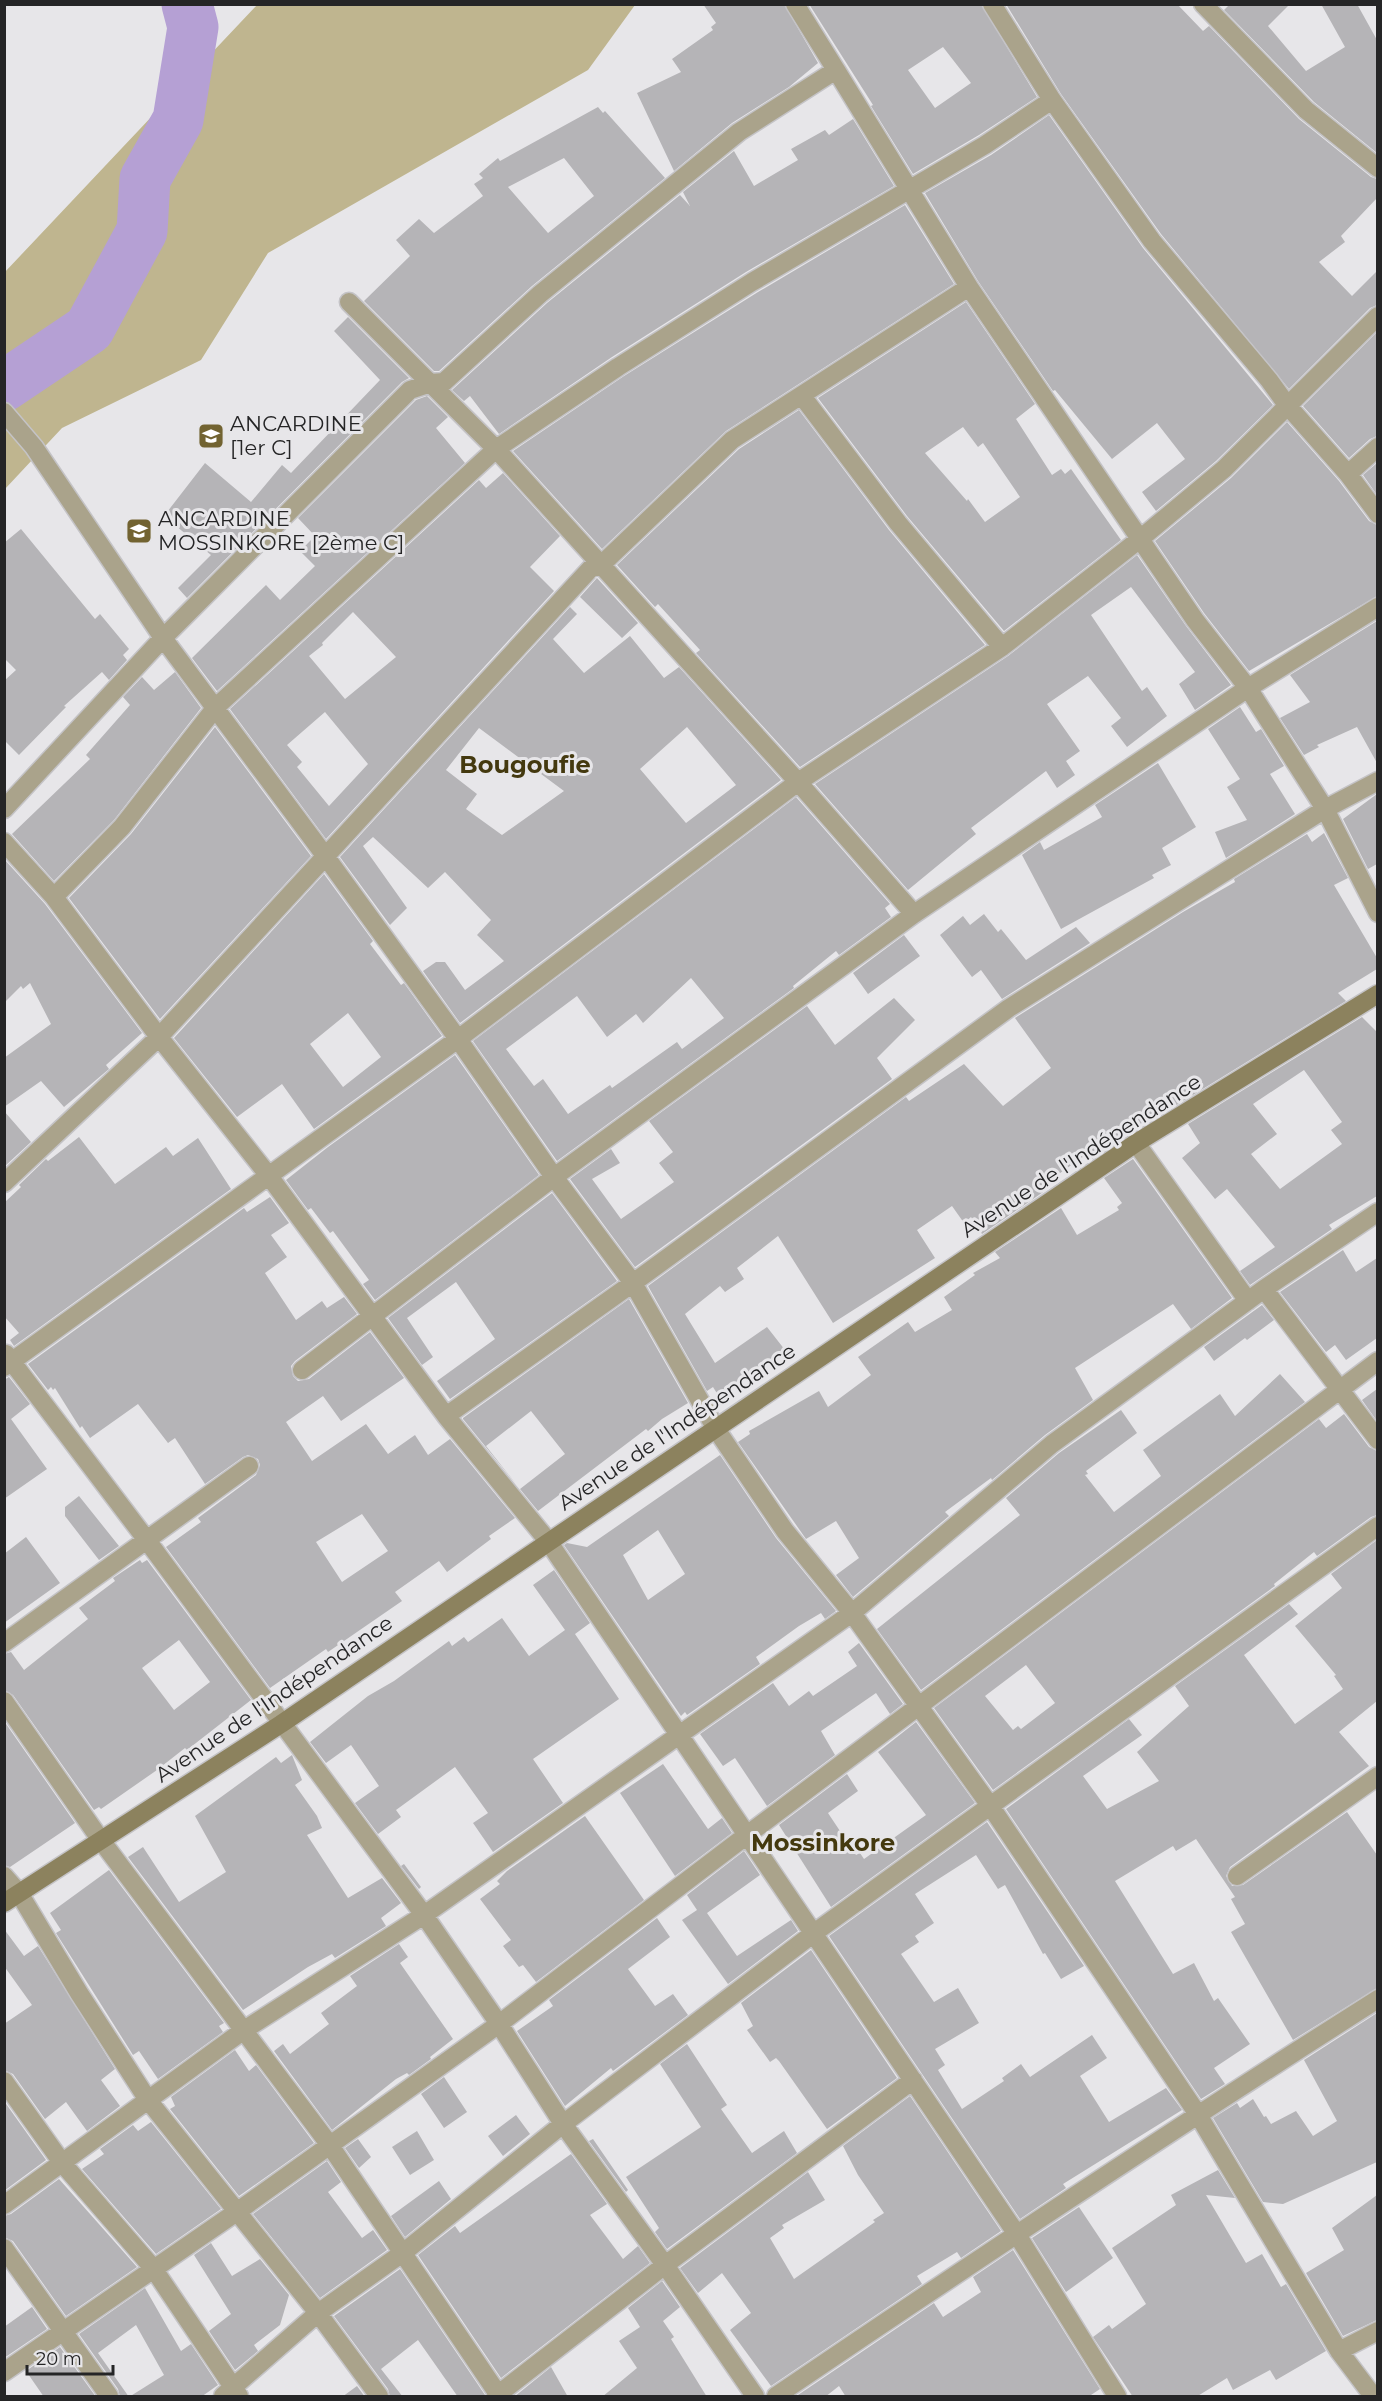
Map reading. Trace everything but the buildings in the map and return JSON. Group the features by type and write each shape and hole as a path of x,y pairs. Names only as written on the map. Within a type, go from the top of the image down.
{"main road":[{"name":"Avenue de l'Indépendance","path":"12,1898 281,1724 1136,1143 1377,994"}],"street":[{"path":"795,4 969,286 1195,620 1248,688 1325,809 1377,913"},
{"path":"992,4 1052,100 1152,240 1262,371 1287,405 1348,474 1377,514"},
{"path":"1203,4 1306,110 1377,168"},
{"path":"4,809 163,638 410,390 431,383 444,382 540,294 739,132 836,70"},
{"path":"54,897 122,827 216,707 496,449 618,367 742,288 985,145 1052,100"},
{"path":"4,1183 159,1037 591,568 601,565 732,440 969,286"},
{"path":"348,302 496,449 798,782 914,914"},
{"path":"755,2397 665,2265 563,2124 500,2024 424,1915 146,1539 7,1361 269,1176 459,1038 798,782 1002,647 1140,539 1224,469 1377,316"},
{"path":"802,396 898,523 1002,647"},
{"path":"4,412 34,447 163,638 459,1038 554,1178 633,1282 716,1429 785,1531 852,1613 991,1807 1197,2113 1339,2352 1373,2397"},
{"path":"1348,474 1377,447"},
{"path":"302,1370 554,1178 914,914 1248,688 1377,608"},
{"path":"446,1416 1009,1008 1325,809 1377,781"},
{"path":"4,842 54,897 159,1037 269,1176 446,1416 548,1541 1016,2233 1117,2397"},
{"path":"1136,1143 1248,1301"},
{"path":"4,2205 244,2030 424,1915 852,1613 1052,1444 1264,1289 1377,1212"},
{"path":"1264,1289 1377,1440"},
{"path":"4,2372 238,2211 500,2024 747,1835 1377,1361"},
{"path":"4,1643 249,1466"},
{"path":"4,2081 63,2164 153,2268 232,2394 318,2313 404,2252 563,2124 814,1933 1377,1526"},
{"path":"4,1701 100,1839 329,2144 404,2252 497,2396 665,2265 913,2080"},
{"path":"1237,1876 1377,1776"},
{"path":"4,1876 12,1898 79,1993 148,2100 318,2313 379,2397"},
{"path":"776,2397 1197,2113 1377,1999"},
{"path":"4,2247 109,2397"},
{"path":"1339,2352 1377,2331"}],"shaded area":[{"path":"257,5 635,5 588,70 268,253 201,360 62,428 5,489 4,273"}],"waterway":[{"path":"4,386 89,329 142,231 145,179 178,120 193,27 187,4"}],"place":[{"name":"ANCARDINE [1er C]","path":"211,436"},
{"name":"ANCARDINE MOSSINKORE [2ème C]","path":"139,531"}],"district":[{"name":"Bougoufie","path":"525,765"},
{"name":"Mossinkore","path":"823,1843"}]}
